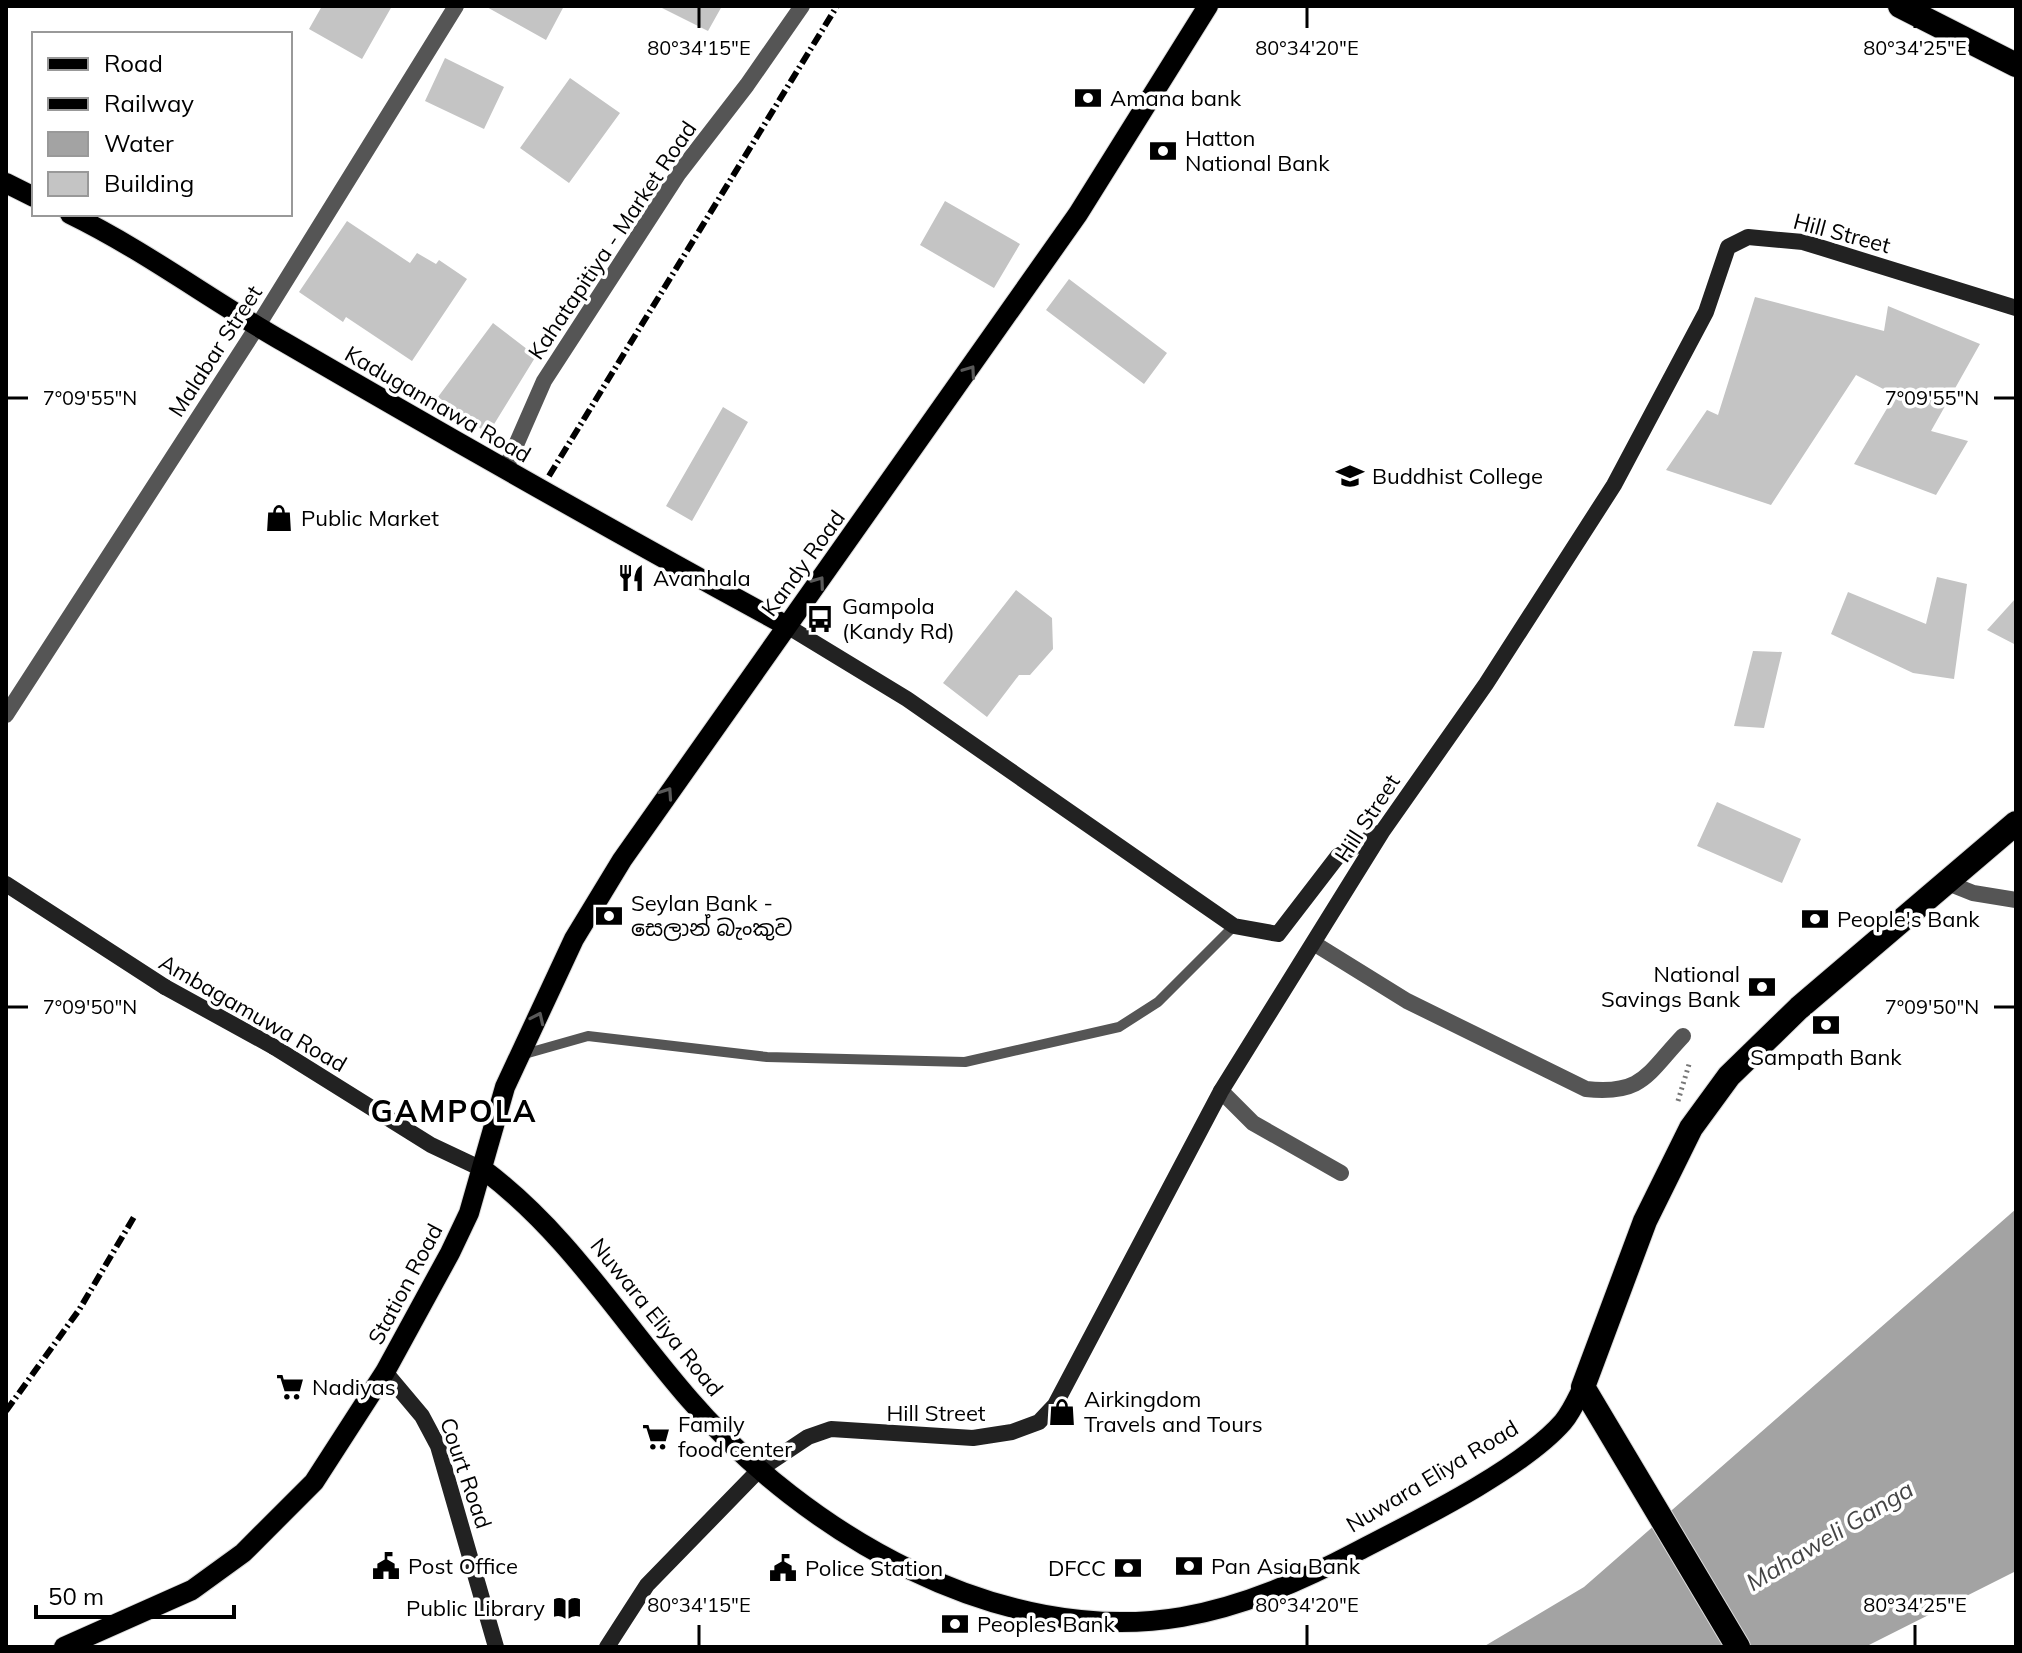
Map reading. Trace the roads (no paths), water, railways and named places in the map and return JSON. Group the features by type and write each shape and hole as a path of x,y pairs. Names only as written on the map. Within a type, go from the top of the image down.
{"highway":[{"path":"1900,6 2016,65"},
{"path":"1738,1647 1583,1387 1645,1221 1691,1128 1729,1076 1757,1046 2016,823"}],"main road":[{"name":"Kandy Road","path":"484,1170 493,1118 521,1055 574,939 622,860 1078,214 1208,6"},
{"path":"6,183 32,196"},
{"name":"Kadugannawa Road","path":"74,216 108,233 257,327 505,470 787,626"},
{"name":"Nuwara Eliya Road","path":"484,1170 539,1214 690,1401 809,1512 858,1543 976,1597 1061,1616 1154,1620 1211,1610 1274,1591 1399,1530 1503,1468 1547,1437 1570,1413 1583,1387"},
{"name":"Station Road","path":"64,1647 192,1590 243,1553 314,1482 385,1372 469,1213 484,1170"}],"street":[{"name":"Malabar Street","path":"6,715 257,327 456,6"},
{"name":"Kahatapitiya - Market Road","path":"505,470 544,381 679,173 747,85 802,6"},
{"name":"Hill Street","path":"760,1469 808,1437 831,1429 855,1434 973,1438 1012,1432 1039,1422 1055,1405 1221,1091 1382,832 1486,684 1614,485 1706,312 1728,247 1748,237 1803,242 2016,308"},
{"path":"787,626 907,699 1234,926 1278,934 1338,856 1382,832"},
{"path":"1948,883 1973,893 2016,900"},
{"name":"Ambagamuwa Road","path":"6,884 165,987 274,1047 431,1145 484,1170"},
{"path":"1315,944 1407,1001 1586,1089 1612,1092 1635,1087 1683,1036"},
{"path":"1221,1091 1253,1123 1341,1173"},
{"name":"Court Road","path":"385,1372 422,1416 438,1446 496,1647"},
{"path":"607,1647 647,1585 760,1469"}],"lane":[{"path":"521,1055 588,1036 767,1057 965,1062 1119,1027 1158,1002 1234,926"}],"water":[{"name":"Mahaweli Ganga","path":"2016,1209 2016,1571 1865,1647 1483,1647 1584,1587"}],"railway":[{"path":"549,476 837,6"},
{"path":"6,1411 79,1310 134,1217"}],"place":[{"name":"Amana bank","path":"1088,98"},
{"name":"Hatton National Bank","path":"1163,151"},
{"name":"Buddhist College","path":"1350,476"},
{"name":"Public Market","path":"279,518"},
{"name":"Avanhala","path":"631,578"},
{"name":"Gampola (Kandy Rd)","path":"820,619"},
{"name":"Seylan Bank - සෙලාන් බැංකුව","path":"609,916"},
{"name":"People's Bank","path":"1815,919"},
{"name":"National Savings Bank","path":"1762,987"},
{"name":"Sampath Bank","path":"1826,1025"},
{"name":"Nadiyas","path":"290,1387"},
{"name":"Airkingdom Travels and Tours","path":"1062,1412"},
{"name":"Family food center","path":"656,1437"},
{"name":"Post Office","path":"386,1566"},
{"name":"Pan Asia Bank","path":"1189,1566"},
{"name":"Police Station","path":"783,1568"},
{"name":"DFCC","path":"1128,1568"},
{"name":"Public Library","path":"567,1608"},
{"name":"Peoples Bank","path":"955,1624"}],"district":[{"name":"GAMPOLA","path":"454,1112"}]}
